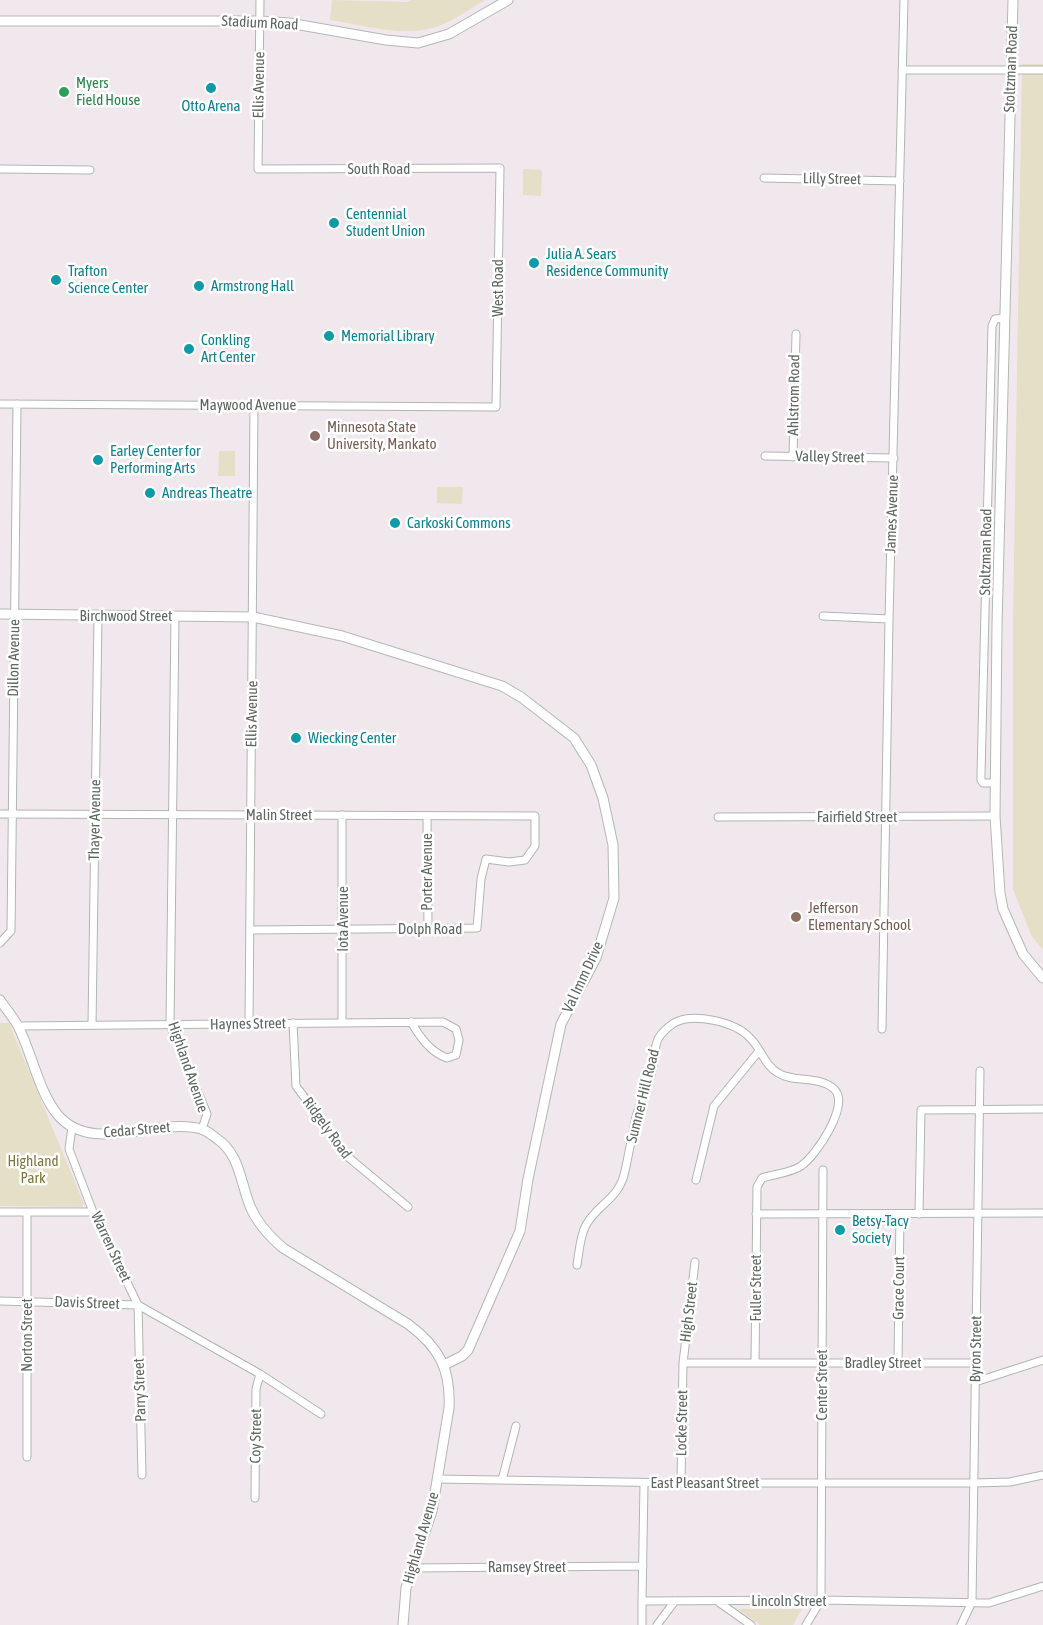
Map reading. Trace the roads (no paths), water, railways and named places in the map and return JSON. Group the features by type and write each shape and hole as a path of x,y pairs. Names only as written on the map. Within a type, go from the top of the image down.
{"street":[{"name":"Ellis Avenue","path":"258,169 260,0"},
{"name":"Stadium Road","path":"0,21 260,21 289,23 394,42 418,43 449,34 508,0"},
{"name":"James Avenue","path":"882,1029 904,0"},
{"name":"Stoltzman Road","path":"1013,0 995,816 1000,893 1004,909 1023,954 1043,978"},
{"path":"902,70 1043,70"},
{"name":"South Road","path":"258,169 500,168"},
{"name":"West Road","path":"496,406 500,168"},
{"path":"0,169 90,170"},
{"name":"Lilly Street","path":"764,178 900,181"},
{"name":"Stoltzman Road","path":"995,783 987,784 981,780 992,326 995,319 1005,318"},
{"name":"Ahlstrom Road","path":"793,456 796,334"},
{"name":"Maywood Avenue","path":"0,404 496,406"},
{"name":"Dillon Avenue","path":"0,943 11,931 17,404"},
{"name":"Ellis Avenue","path":"249,1024 254,404"},
{"name":"Valley Street","path":"765,456 894,458"},
{"name":"Birchwood Street","path":"0,615 253,616"},
{"name":"Thayer Avenue","path":"92,1025 98,615"},
{"name":"Highland Avenue","path":"175,616 170,1025 207,1114 202,1129 219,1140 234,1157 250,1205 258,1222 269,1236 283,1248 424,1336 438,1353 447,1374 450,1400 432,1511 406,1588 405,1625"},
{"name":"Val Imm Drive","path":"253,616 342,636 502,686 521,697 574,738 591,765 603,798 614,845 614,898 596,958 561,1024 528,1179 520,1231 468,1350 462,1356 444,1365"},
{"path":"823,616 889,619"},
{"name":"Malin Street","path":"0,814 535,816 535,839"},
{"name":"Iota Avenue","path":"342,815 342,1023"},
{"name":"Porter Avenue","path":"427,816 428,928"},
{"name":"Fairfield Street","path":"718,816 995,816"},
{"name":"Dolph Road","path":"250,930 477,928 481,879 486,859 509,862 525,860 535,846 535,839"},
{"path":"0,1000 18,1026 57,1114 72,1127"},
{"name":"Sumner Hill Road","path":"577,1264 584,1227 590,1218 613,1197 622,1181 636,1116 651,1074 655,1048 663,1032 676,1021 684,1018 728,1024 743,1031 750,1037 773,1070 781,1075 830,1086 836,1090 840,1102 838,1112 807,1162 790,1171 762,1178 757,1187 756,1214"},
{"name":"Haynes Street","path":"18,1026 170,1025 292,1023 342,1023 411,1022 443,1022 456,1029 459,1040 456,1055 447,1058 433,1051 417,1034 411,1022"},
{"name":"Ridgely Road","path":"292,1023 296,1086 342,1152 408,1207"},
{"path":"696,1180 714,1106 759,1051"},
{"name":"Byron Street","path":"961,1625 972,1602 980,1071"},
{"path":"919,1214 921,1110 1043,1110"},
{"name":"Cedar Street","path":"72,1127 96,1133 124,1133 178,1126 202,1129"},
{"name":"Warren Street","path":"72,1127 69,1149 93,1212 138,1305"},
{"name":"Center Street","path":"821,1600 823,1170"},
{"path":"0,1212 93,1212"},
{"name":"Norton Street","path":"27,1212 27,1457"},
{"path":"756,1214 1043,1213"},
{"name":"Fuller Street","path":"755,1362 756,1214"},
{"name":"Grace Court","path":"898,1362 900,1214"},
{"name":"High Street","path":"683,1363 695,1262"},
{"name":"Davis Street","path":"0,1301 138,1305"},
{"path":"138,1305 260,1374 321,1414"},
{"name":"Parry Street","path":"138,1305 142,1475"},
{"path":"975,1382 1043,1360"},
{"name":"Bradley Street","path":"683,1363 975,1363"},
{"name":"Locke Street","path":"681,1483 683,1363"},
{"name":"Coy Street","path":"255,1498 256,1389 260,1374"},
{"path":"502,1480 516,1426"},
{"name":"East Pleasant Street","path":"437,1479 644,1483 974,1483 1010,1482 1043,1475"},
{"path":"642,1625 644,1483"},
{"name":"Ramsey Street","path":"412,1568 643,1566"},
{"name":"Lincoln Street","path":"642,1601 821,1600 988,1603 1043,1586"},
{"path":"806,1625 821,1600"},
{"path":"657,1625 675,1601"},
{"path":"717,1601 751,1625"}],"place":[{"name":"Otto Arena","path":"211,88"},
{"name":"Myers Field House","path":"64,92"},
{"name":"Centennial Student Union","path":"334,223"},
{"name":"Julia A. Sears Residence Community","path":"534,263"},
{"name":"Trafton Science Center","path":"56,280"},
{"name":"Armstrong Hall","path":"199,286"},
{"name":"Memorial Library","path":"329,336"},
{"name":"Conkling Art Center","path":"189,349"},
{"name":"Minnesota State University, Mankato","path":"315,436"},
{"name":"Earley Center for Performing Arts","path":"98,460"},
{"name":"Andreas Theatre","path":"150,493"},
{"name":"Carkoski Commons","path":"395,523"},
{"name":"Wiecking Center","path":"296,738"},
{"name":"Jefferson Elementary School","path":"796,917"},
{"name":"Betsy-Tacy Society","path":"840,1230"}],"park label":[{"name":"Highland Park","path":"33,1170"}]}
